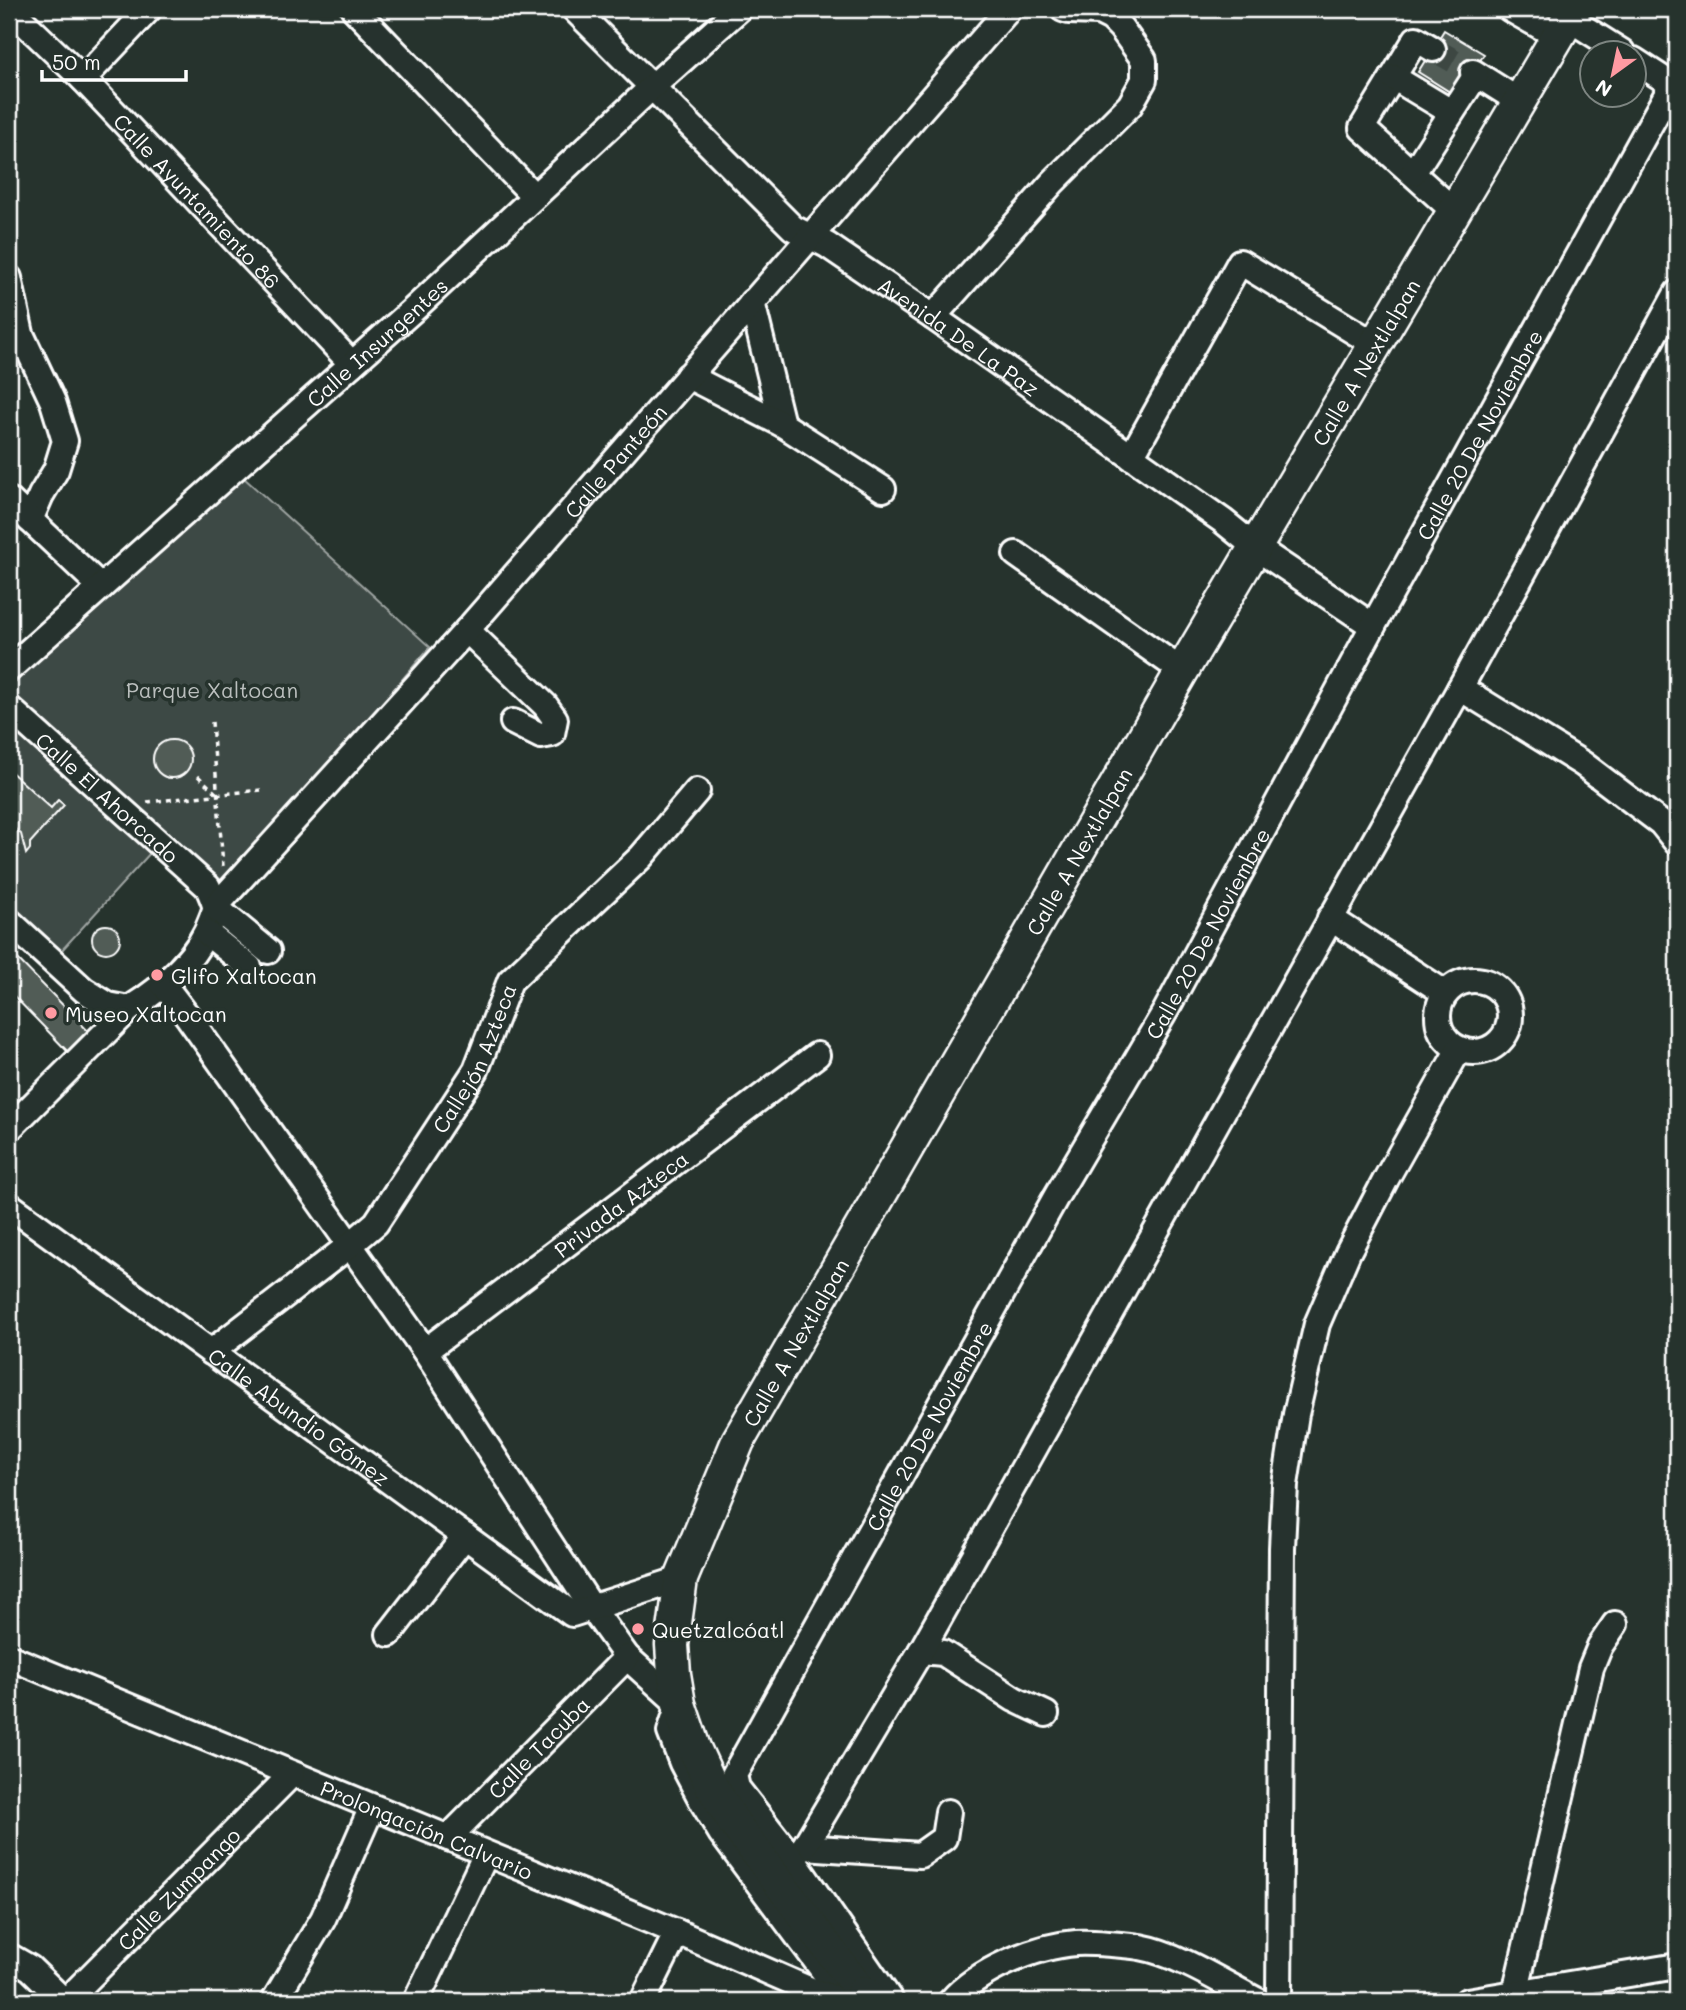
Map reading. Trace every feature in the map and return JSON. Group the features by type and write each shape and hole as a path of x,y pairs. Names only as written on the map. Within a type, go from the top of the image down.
{"main road":[{"name":"Calle A Nextlalpan","path":"863,2000 817,1932 734,1823 711,1785 694,1748 682,1715 674,1674 672,1645 681,1578 738,1441 1182,671 1566,21"}],"street":[{"name":"Calle Ayuntamiento 86","path":"9,9 83,79 352,364"},
{"path":"83,79 149,9"},
{"path":"354,9 534,197"},
{"name":"Avenida De La Paz","path":"574,9 793,228 827,245 933,317 1223,521 1255,548 1374,626"},
{"name":"Calle Insurgentes","path":"9,669 413,310 652,86 739,9"},
{"name":"Calle Panteón","path":"215,890 467,629 1009,9"},
{"path":"933,317 1052,183 1130,105 1144,80 1144,60 1111,18 1099,12 1063,9"},
{"path":"1510,9 1566,21 1597,38"},
{"path":"1433,49 1416,38 1362,128 1454,211"},
{"path":"1648,70 1674,86"},
{"path":"1413,173 1459,103 1474,73 1519,101"},
{"path":"1393,77 1451,112"},
{"name":"Calle 20 De Noviembre","path":"798,1852 737,1788 734,1775 1057,1195 1166,1010 1374,626 1674,86"},
{"path":"1131,457 1240,262 1376,345"},
{"path":"9,278 21,334 53,402 65,442 56,470 40,495 30,520"},
{"path":"798,1852 921,1651 1460,688 1677,293"},
{"path":"752,302 782,424"},
{"path":"688,376 782,424 883,489"},
{"path":"9,500 101,586"},
{"path":"1016,554 1182,671"},
{"path":"467,629 545,705 555,719 552,734 541,736 513,722"},
{"path":"1460,688 1583,764 1661,823 1677,844"},
{"name":"Calle El Ahorcado","path":"9,708 215,890 268,951"},
{"name":"Callejón Azteca","path":"211,1352 376,1223 476,1070 510,981 641,857 697,791"},
{"path":"9,1129 129,1009 163,984 195,951 207,933 215,890"},
{"path":"1330,918 1445,993"},
{"path":"9,921 84,990 108,1005 129,1009"},
{"path":"207,933 249,967"},
{"path":"1473,979 1489,982 1502,993 1509,1007 1510,1023 1503,1038 1490,1048 1475,1052 1459,1049 1446,1039 1438,1024 1438,1008 1445,993 1457,983 1473,979"},
{"path":"163,984 425,1351 627,1657 682,1715 670,1732 682,1763 721,1833 863,2000"},
{"path":"1279,2001 1282,1548 1286,1485 1296,1414 1317,1324 1348,1252 1459,1049"},
{"name":"Privada Azteca","path":"425,1351 817,1055"},
{"name":"Calle Abundio Gómez","path":"9,1205 572,1614 593,1608"},
{"path":"389,1634 465,1536"},
{"path":"593,1608 681,1578"},
{"path":"1515,1993 1591,1668 1600,1646 1615,1624"},
{"path":"921,1651 943,1653 1014,1699 1046,1714"},
{"name":"Prolongación Calvario","path":"9,1657 677,1932 813,1991 863,2000"},
{"name":"Calle Tacuba","path":"449,1838 627,1657"},
{"name":"Calle Zumpango","path":"65,2001 292,1774"},
{"path":"274,2001 323,1919 372,1807"},
{"path":"798,1852 920,1856 944,1838 948,1812"},
{"path":"798,1852 863,2000"},
{"path":"416,2001 486,1854"},
{"path":"643,2001 677,1932"},
{"path":"951,2001 979,1977 1006,1962 1075,1943 1141,1947 1182,1961 1258,2001"},
{"path":"9,1956 30,1968 65,2001"},
{"path":"1467,2001 1677,1966"}],"path":[{"path":"212,722 218,794 215,890"},
{"path":"198,776 218,794"},
{"path":"117,805 261,790"}],"green space":[{"name":"Parque Xaltocan","path":"243,477 430,647 224,887 9,693 9,683"},
{"path":"9,722 152,851 61,951 9,903"}],"building":[{"path":"1444,30 1484,54 1458,97 1418,72"},
{"path":"172,740 186,745 191,759 186,773 172,778 158,773 153,759 158,745"},
{"path":"9,770 51,808 58,800 64,805 30,843 26,854 21,834 12,826 9,829"},
{"path":"106,925 116,929 120,939 116,949 106,953 96,949 92,939 96,929"},
{"name":"Museo Xaltocan","path":"9,950 93,1036 72,1056 9,991"}],"tunnel":[{"path":"1433,49 1473,72"}],"place":[{"name":"Glifo Xaltocan","path":"157,975"},
{"name":"Museo Xaltocan","path":"51,1013"},
{"name":"Quetzalcóatl","path":"638,1629"}]}
